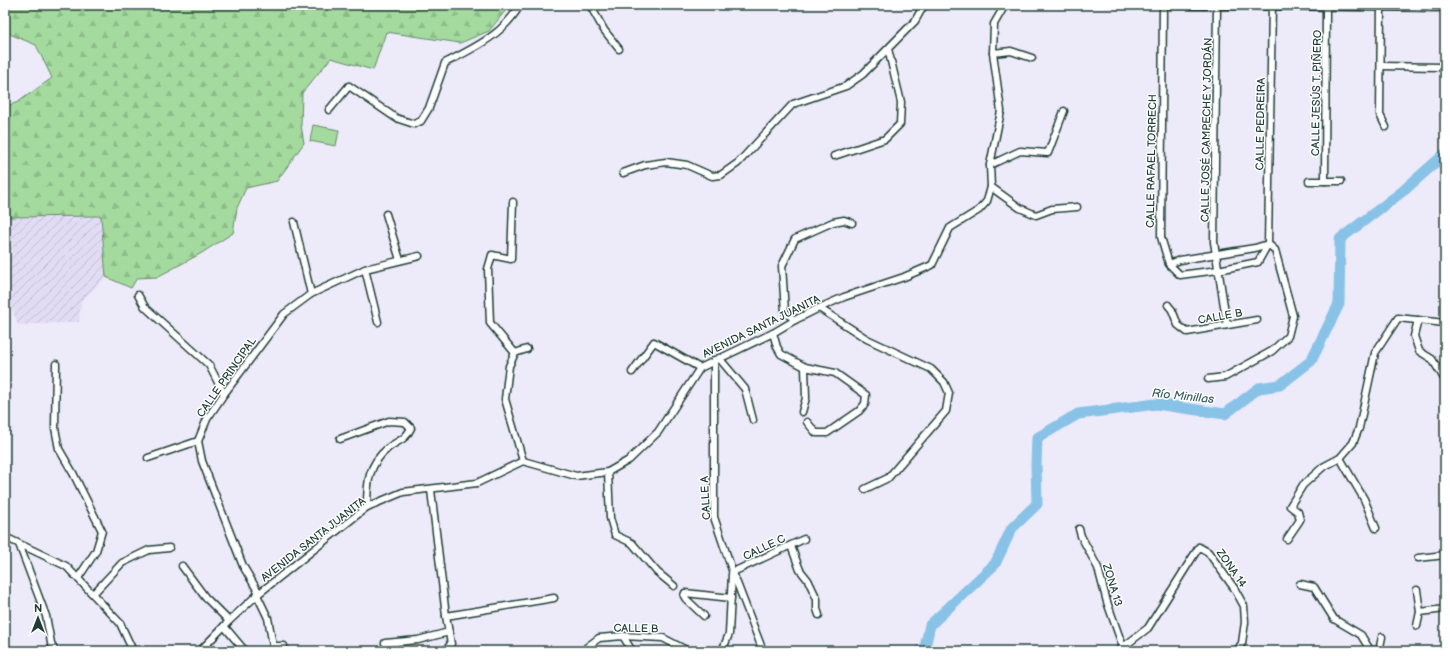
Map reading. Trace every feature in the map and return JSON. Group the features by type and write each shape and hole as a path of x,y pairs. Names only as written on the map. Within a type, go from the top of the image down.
{"street":[{"path":"329,110 349,86 396,118 414,124 421,121 429,108 445,62 481,45 498,32 516,13 520,5"},
{"path":"590,5 604,30 618,50"},
{"path":"623,173 645,165 666,162 687,165 712,176 721,175 738,163 793,104 846,86 863,74 915,21 924,5"},
{"name":"AVENIDA SANTA JUANITA","path":"200,651 258,594 367,507 404,492 431,490 477,483 522,461 576,476 608,472 629,460 658,432 700,368 773,333 819,308 844,297 904,277 932,265 950,228 979,210 988,201 991,187 990,165 1001,112 993,53 994,24 1005,5"},
{"path":"1164,5 1436,6 1445,8"},
{"name":"CALLE RAFAEL TORRECH","path":"1164,5 1161,238 1169,264"},
{"name":"CALLE JOSÉ CAMPECHE Y JORDÁN","path":"1217,5 1214,242 1218,270"},
{"name":"CALLE PEDREIRA","path":"1268,244 1272,6"},
{"name":"CALLE JESÚS T. PIÑERO","path":"1325,181 1326,6"},
{"path":"1381,6 1380,115 1386,127"},
{"path":"834,156 885,139 900,124 902,102 888,49"},
{"path":"993,53 1011,51 1032,58"},
{"path":"1381,66 1441,67"},
{"path":"990,165 1020,151 1048,153 1064,111"},
{"path":"1309,181 1341,181"},
{"path":"991,187 1020,208 1036,215 1052,209 1077,207"},
{"path":"513,202 511,259 492,255 488,269 490,323 515,353"},
{"path":"386,214 400,260"},
{"path":"795,320 786,312 782,266 795,239 833,222 844,220 852,223"},
{"path":"294,222 311,294"},
{"path":"1268,244 1258,262 1218,270 1180,275 1169,264 1255,248 1268,244"},
{"path":"1208,379 1225,377 1272,351 1288,336 1294,316 1275,250 1268,244"},
{"name":"CALLE PRINCIPAL","path":"198,441 207,419 284,314 311,294 365,269 419,256"},
{"path":"365,269 378,322"},
{"path":"1218,270 1226,325"},
{"path":"138,295 145,307 209,365 224,394"},
{"name":"CALLE B","path":"1168,305 1172,310 1178,325 1187,332 1257,320"},
{"path":"819,308 867,339 931,369 944,382 950,393 946,411 888,478 865,489"},
{"path":"1287,539 1300,520 1298,512 1290,506 1300,489 1323,467 1340,458 1353,443 1359,428 1375,353 1398,318 1445,323"},
{"path":"1418,320 1414,336 1419,351 1432,358 1445,380"},
{"path":"773,333 777,347 781,354 805,367 835,373 866,395 865,404 859,411 827,433 816,433 807,422"},
{"path":"632,372 654,342 700,368"},
{"path":"522,461 505,399 510,366 515,353 526,349"},
{"path":"717,359 745,389 753,420"},
{"name":"CALLE A","path":"717,359 714,517 732,571 763,651"},
{"path":"56,364 55,428 59,449 73,473 102,531 96,551 78,578"},
{"path":"802,412 806,398 805,367"},
{"path":"340,439 389,421 405,422 410,428 407,436 388,448 374,464 367,485 367,507"},
{"path":"148,458 198,441 202,461 243,566 258,594 268,618 273,646 284,646"},
{"path":"1340,458 1364,499 1376,528"},
{"path":"608,472 610,518 615,535 632,543 657,572 674,586"},
{"path":"431,490 446,616 451,644 454,651"},
{"name":"ZONA 13","path":"1079,529 1081,536 1098,568 1120,649"},
{"path":"5,537 66,566 120,623 133,651"},
{"name":"CALLE C","path":"732,571 804,539"},
{"path":"19,544 46,616 51,643 55,651"},
{"path":"791,546 800,570 808,580 817,599 817,609 819,615"},
{"name":"ZONA 14","path":"1120,649 1148,628 1199,547 1208,552 1234,588 1244,606 1245,622 1242,643 1237,651"},
{"path":"93,594 122,563 149,550 169,548"},
{"path":"1418,558 1445,555"},
{"path":"182,566 205,598 229,621"},
{"path":"720,651 723,649 729,634 732,571"},
{"path":"1300,584 1314,586 1334,618 1361,635 1370,650 1373,651"},
{"path":"1417,626 1420,612 1418,590"},
{"path":"704,616 686,599 684,596 685,593 731,598"},
{"path":"446,616 554,598"},
{"path":"1420,612 1445,609"},
{"path":"224,626 245,651"},
{"path":"385,643 418,640 449,632"},
{"path":"623,636 632,651"},
{"name":"CALLE B","path":"586,651 587,647 599,638 623,636 663,638 688,651"},
{"path":"1379,651 1382,637"},
{"path":"445,651 451,644"}],"shaded area":[{"path":"101,216 106,277 81,301 79,322 18,325 5,291 5,217"}],"green space":[{"path":"5,5 510,5 489,31 460,43 386,32 373,70 331,58 302,93 301,125 304,143 277,181 246,188 237,208 233,233 200,254 157,277 137,278 131,288 106,277 101,216 5,217 5,107 18,102 52,78 36,45 5,32"},
{"path":"313,125 339,130 336,146 310,141"}],"waterway":[{"name":"Río Minillas","path":"920,651 925,647 930,625 995,564 1012,528 1037,504 1037,438 1078,414 1156,404 1225,414 1259,388 1280,385 1311,361 1339,304 1340,239 1403,191 1445,154"}]}
